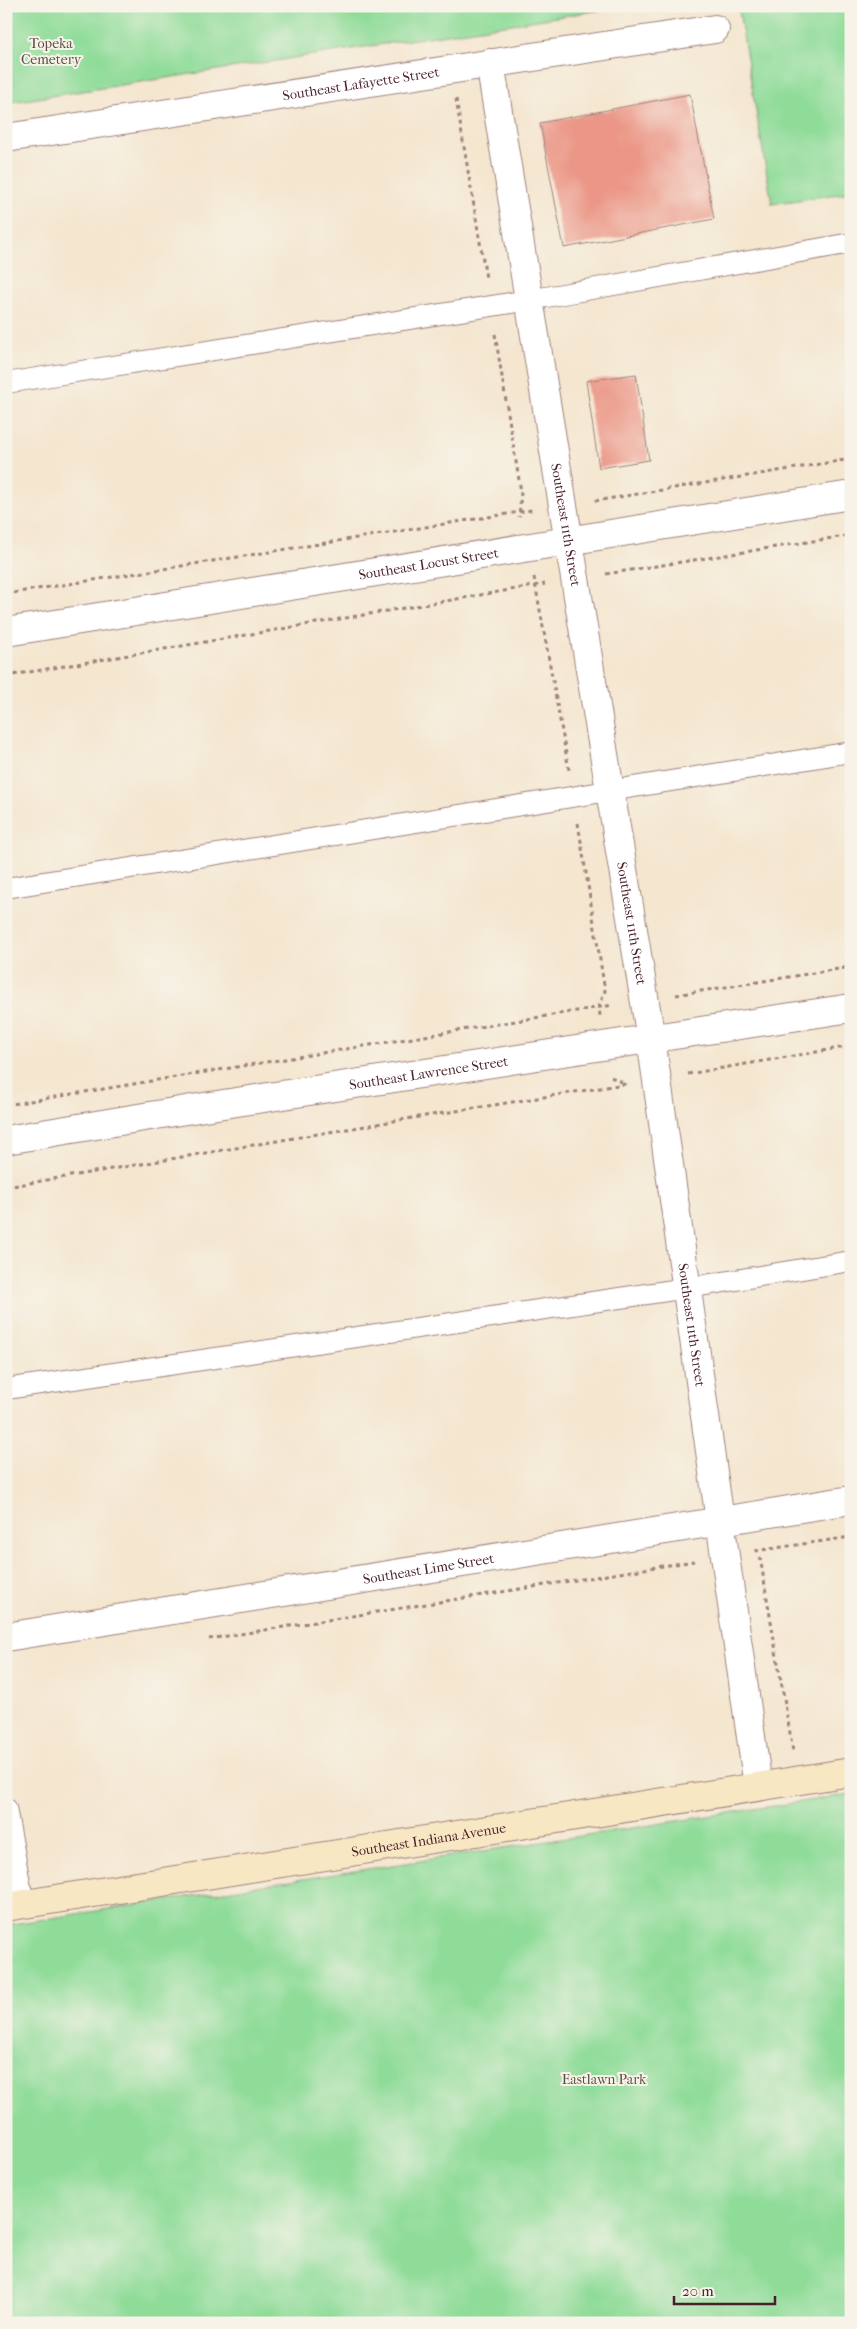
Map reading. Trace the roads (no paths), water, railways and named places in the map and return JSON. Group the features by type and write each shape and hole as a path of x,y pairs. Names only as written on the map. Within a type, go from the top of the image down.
{"street":[{"name":"Southeast Lafayette Street","path":"6,138 716,29"},
{"name":"Southeast 11th Street","path":"490,63 651,1039 758,1786"},
{"name":"Southeast Locust Street","path":"6,632 851,495"},
{"name":"Southeast Lawrence Street","path":"6,1140 204,1107 851,1008"},
{"name":"Southeast Lime Street","path":"6,1637 851,1500"},
{"name":"Southeast Indiana Avenue","path":"15,1906 851,1772"}],"lane":[{"path":"6,383 529,300 851,243"},
{"path":"6,888 851,752"},
{"path":"6,1389 687,1288 851,1261"},
{"path":"6,1808 15,1906"}],"park label":[{"name":"Topeka Cemetery","path":"51,52"},
{"name":"Eastlawn Park","path":"604,2079"}]}
